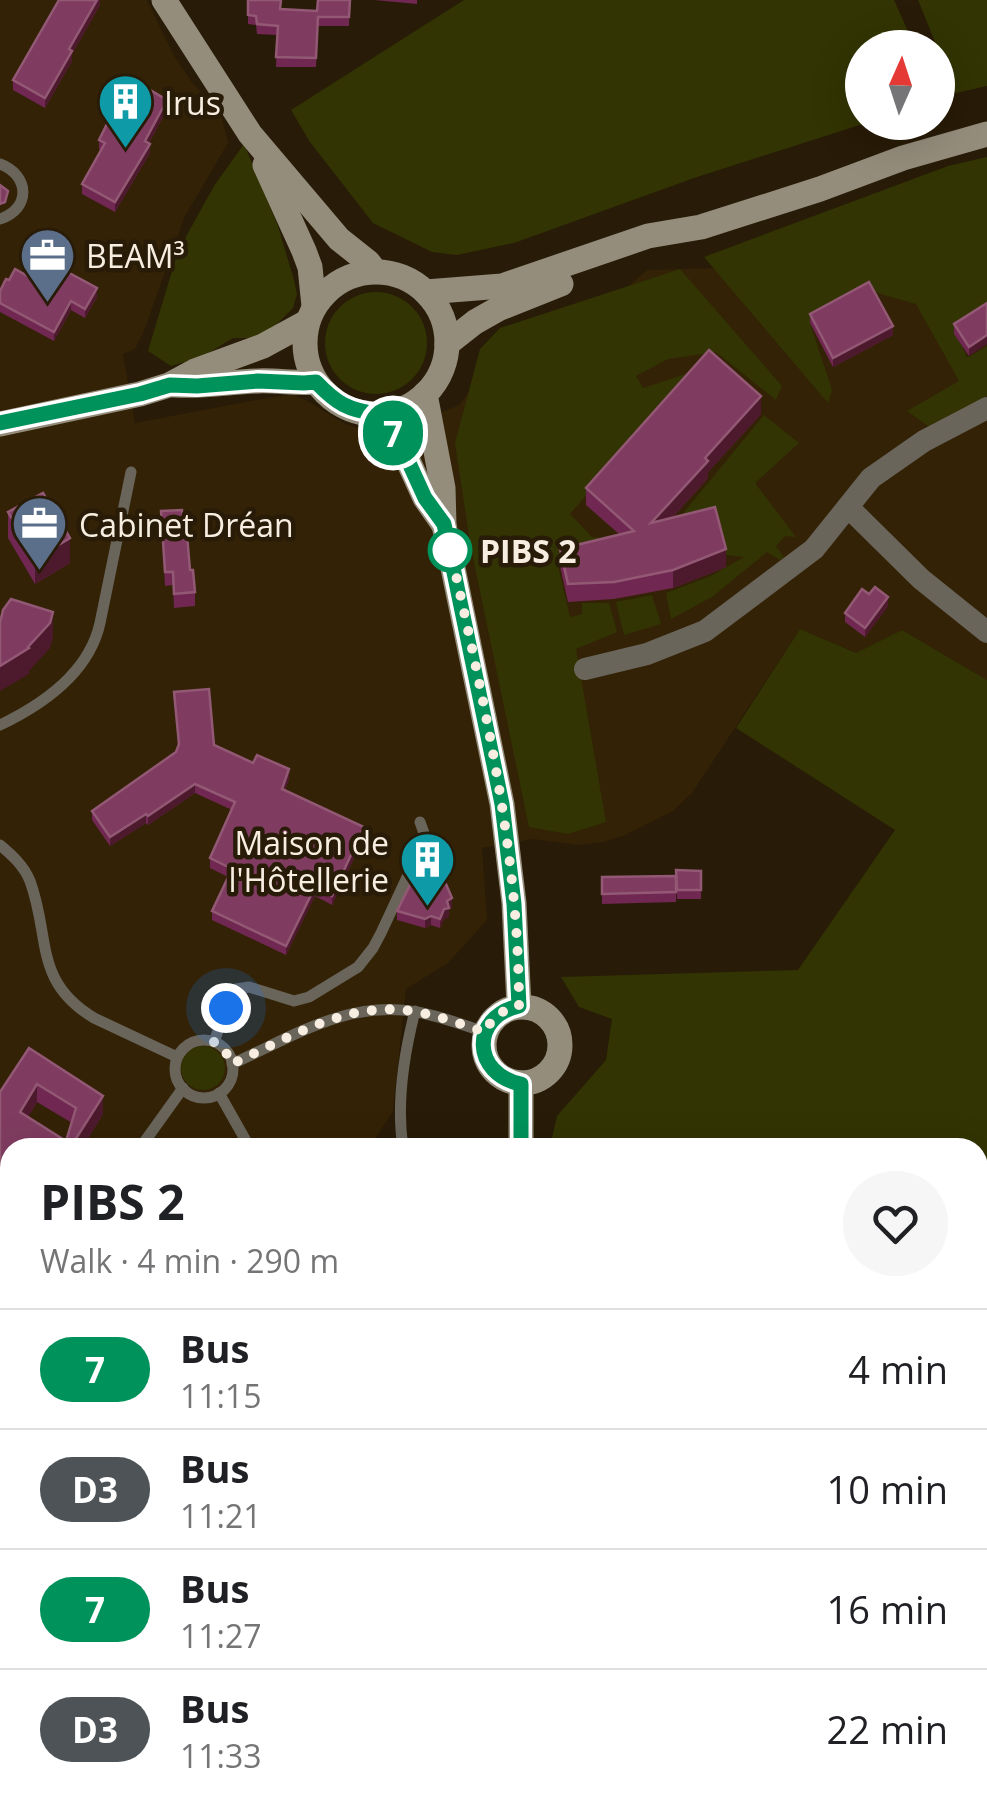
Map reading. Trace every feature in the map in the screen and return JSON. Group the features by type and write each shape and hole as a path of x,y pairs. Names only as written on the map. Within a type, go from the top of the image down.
{"main road":[{"path":"164,0 250,134 339,239 375,271"},
{"path":"250,134 310,268 311,314"},
{"path":"426,292 502,286 648,236 701,227 903,158 987,134"},
{"path":"447,344 498,309 660,249 701,227"},
{"path":"375,271 403,276 426,292 438,307 447,344 437,380 426,394 395,412 378,414 354,411 332,400 316,382 305,353 304,337 311,314 326,292 340,281 375,271"},
{"path":"0,424 170,385 195,371 263,346 311,314"},
{"path":"170,385 316,382"},
{"path":"426,394 443,488 444,524 502,804 514,904 519,1006"},
{"path":"378,414 399,441 425,498 444,524"},
{"path":"519,1006 532,1007 552,1020 560,1044 553,1067 534,1082 521,1084 498,1076 484,1056 483,1044 490,1022 498,1014 519,1006"},
{"path":"521,1084 521,1138"}],"street":[{"path":"585,669 647,654 705,631 814,549 871,478 924,440 987,408"},
{"path":"848,507 921,579 987,632"}],"lane":[{"path":"0,164 17,174 23,190 15,212 0,219"},
{"path":"0,725 38,706 54,693 81,664 93,643 131,472"},
{"path":"214,1042 236,989 249,987 294,1000 308,997 358,967 381,933 422,845 425,836 420,822"},
{"path":"0,846 20,863 30,880 50,974 60,990 94,1018 177,1057"},
{"path":"232,1064 345,1013 378,1008 415,1011 485,1032"},
{"path":"402,1138 399,1121 415,1011"},
{"path":"196,1041 214,1042 223,1047 232,1064 231,1079 219,1093 200,1097 182,1088 177,1080 177,1057 196,1041"},
{"path":"147,1138 182,1088"},
{"path":"219,1093 244,1138"}],"shaded area":[{"path":"0,0 147,0 173,54 222,119 228,143 185,216 144,331 135,349 123,354 135,423 293,395 345,424 381,434 404,428 459,405 483,374 582,327 647,270 717,268 948,166 987,171 987,680 902,630 856,653 800,629 692,793 673,811 603,842 578,845 533,839 482,848 487,920 448,963 406,989 393,1111 376,1138 0,1138"},
{"path":"464,0 894,0 907,30 845,30 845,130 694,178 514,243 457,255 432,252 373,223 310,142 291,110"},
{"path":"918,0 987,0 987,86 956,93 955,30 930,30"},
{"path":"244,144 278,226 297,294 293,308 271,330 256,338 233,338 202,357 171,366 148,351 178,251 214,186"},
{"path":"987,157 987,304 954,325 967,358 987,346 987,396 928,426 907,411 959,381 916,304 870,291 810,323 832,390 828,403 704,257 948,166"},
{"path":"680,269 782,386 776,400 716,352 668,359 636,376 643,388 695,371 570,514 592,537 603,538 611,548 558,566 570,617 582,614 582,603 609,603 617,632 576,649 606,822 568,834 529,827 471,548 455,443 480,349 500,328"},
{"path":"376,292 395,296 412,307 423,324 427,343 423,362 412,379 395,390 376,394 357,390 340,379 329,362 325,343 329,324 340,307 357,296"},
{"path":"764,415 799,443 755,483 796,537 785,536 776,546 784,557 780,560 767,552 712,597 671,619 666,593 711,576 744,557 725,555 680,517"},
{"path":"652,595 661,624 624,635 616,602"},
{"path":"800,629 856,653 902,630 987,680 987,1138 552,1138 557,1116 606,1060 612,1019 579,1007 561,977 798,970 895,830 736,728"},
{"path":"203,1046 218,1053 225,1068 218,1083 203,1090 188,1083 181,1068 188,1053"}],"building":[{"path":"59,0 97,0 45,98 13,80"},
{"path":"248,0 281,0 280,9 317,11 318,0 350,0 349,17 318,17 316,58 276,57 278,26 257,24 256,16 248,15"},
{"name":"Irus","path":"135,81 167,100 145,141 150,144 115,202 82,184 105,143 99,140 108,122 111,123"},
{"path":"0,185 8,191 5,202 0,204"},
{"name":"BEAM³","path":"49,262 97,288 85,309 71,301 54,332 0,303 0,291 15,269 40,283"},
{"path":"869,282 893,326 833,358 810,314"},
{"path":"987,303 987,335 969,347 954,324"},
{"path":"709,350 761,396 651,523 715,507 726,549 673,570 614,582 568,584 560,549 634,531 586,488"},
{"path":"43,493 70,538 35,559 8,512"},
{"path":"182,510 195,592 174,594 173,572 165,572 161,511"},
{"path":"875,587 888,597 865,628 845,613 862,589 869,594"},
{"path":"11,599 53,612 50,623 29,648 0,666 0,623"},
{"path":"209,689 214,745 253,763 257,755 289,769 282,789 364,827 332,896 315,887 286,946 212,911 232,869 210,858 235,802 195,784 110,837 92,811 176,752 179,744 174,692"},
{"path":"676,870 701,871 701,890 677,890"},
{"path":"676,876 676,892 602,894 602,877"},
{"name":"Maison de l'Hôtellerie","path":"413,879 438,888 446,884 452,898 440,919 397,911"},
{"path":"29,1048 103,1096 76,1138 67,1138 76,1108 37,1084 20,1112 61,1138 0,1138 0,1092"}],"bus line":[{"name":"7","path":"0,423 170,385 316,382 332,400 354,411 378,414 399,441 425,498 444,524 502,804 514,904 519,1006 508,1008 490,1022 483,1044 484,1056 498,1076 521,1084 521,1138"}],"place":[{"name":"Irus","path":"125,151"},
{"name":"BEAM³","path":"47,304"},
{"name":"PIBS 2","path":"450,550"},
{"name":"Cabinet Dréan","path":"40,573"},
{"name":"Maison de l'Hôtellerie","path":"428,909"}],"route":[{"path":"226,1008 214,1042 229,1054 232,1064 345,1013 378,1008 415,1011 485,1032 498,1014 519,1006 514,904 502,804 450,550"}]}
